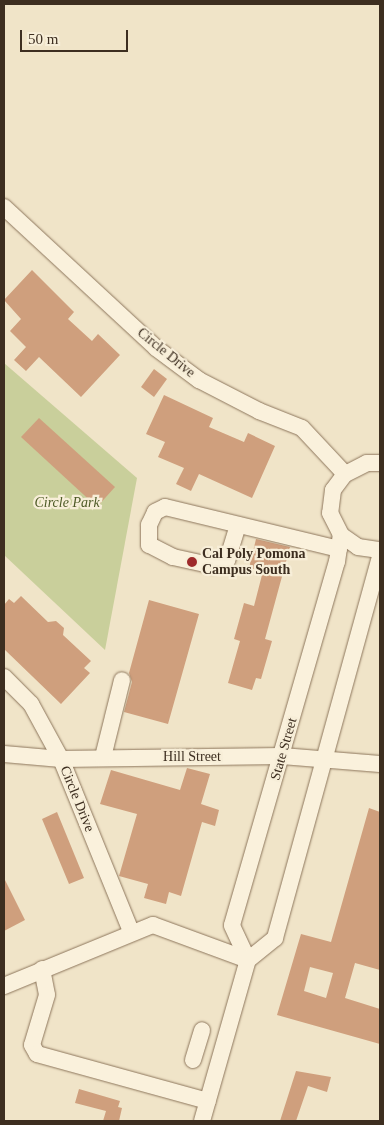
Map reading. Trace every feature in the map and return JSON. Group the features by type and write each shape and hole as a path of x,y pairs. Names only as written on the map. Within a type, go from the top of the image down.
{"street":[{"name":"Circle Drive","path":"4,206 156,348 199,380 259,411 302,428 345,474"},
{"path":"340,542 330,513 333,490 345,474 367,463 380,463"},
{"path":"238,525 227,560 214,566 173,557 149,545 149,526 155,512 165,507 238,525 380,550"},
{"name":"State Street","path":"248,960 232,925 282,756 340,542"},
{"path":"202,1121 248,960 275,938 327,758 380,558"},
{"name":"Circle Drive","path":"4,678 31,704 61,759 131,931"},
{"path":"103,757 122,680"},
{"name":"Hill Street","path":"4,754 61,759 282,756 327,758 380,764"},
{"path":"4,986 131,931 153,925 248,960"},
{"path":"42,969 47,995 32,1045 37,1054 208,1101"},
{"path":"193,1060 202,1030"}],"green space":[{"name":"Circle Park","path":"4,363 137,478 105,650 4,555"}],"building":[{"path":"32,270 74,312 68,319 92,341 98,334 120,355 81,397 39,357 26,371 14,360 26,347 10,331 21,319 4,300"},
{"path":"154,369 167,379 154,397 141,387"},
{"path":"164,395 213,418 209,427 244,442 248,433 275,446 252,498 199,474 191,491 176,484 184,468 158,457 165,442 146,434"},
{"path":"39,418 115,487 97,507 21,437"},
{"path":"256,539 290,547 265,639 272,641 261,679 256,678 252,690 228,683 240,641 234,639 244,603 254,606 263,571 249,568"},
{"path":"21,596 48,622 56,621 64,628 63,635 91,661 84,668 90,673 61,704 4,649 4,605 9,599 14,603"},
{"path":"149,600 199,614 168,724 124,712 132,682 129,673"},
{"path":"187,768 210,774 201,804 219,810 215,826 202,822 181,896 169,892 166,904 144,898 148,884 119,876 137,814 100,804 111,770 180,790"},
{"path":"369,808 380,812 380,970 355,963 345,998 380,1009 380,1044 277,1015 301,934 331,942","holes":["310,967 333,973 326,998 304,991"]},
{"path":"57,812 84,878 69,884 42,819"},
{"path":"4,878 25,920 4,931"},
{"path":"296,1071 331,1077 327,1092 308,1086 296,1121 280,1121"},
{"path":"79,1089 120,1101 118,1107 122,1108 119,1121 103,1121 106,1111 75,1103"}],"place":[{"name":"Cal Poly Pomona Campus South","path":"192,562"}]}
